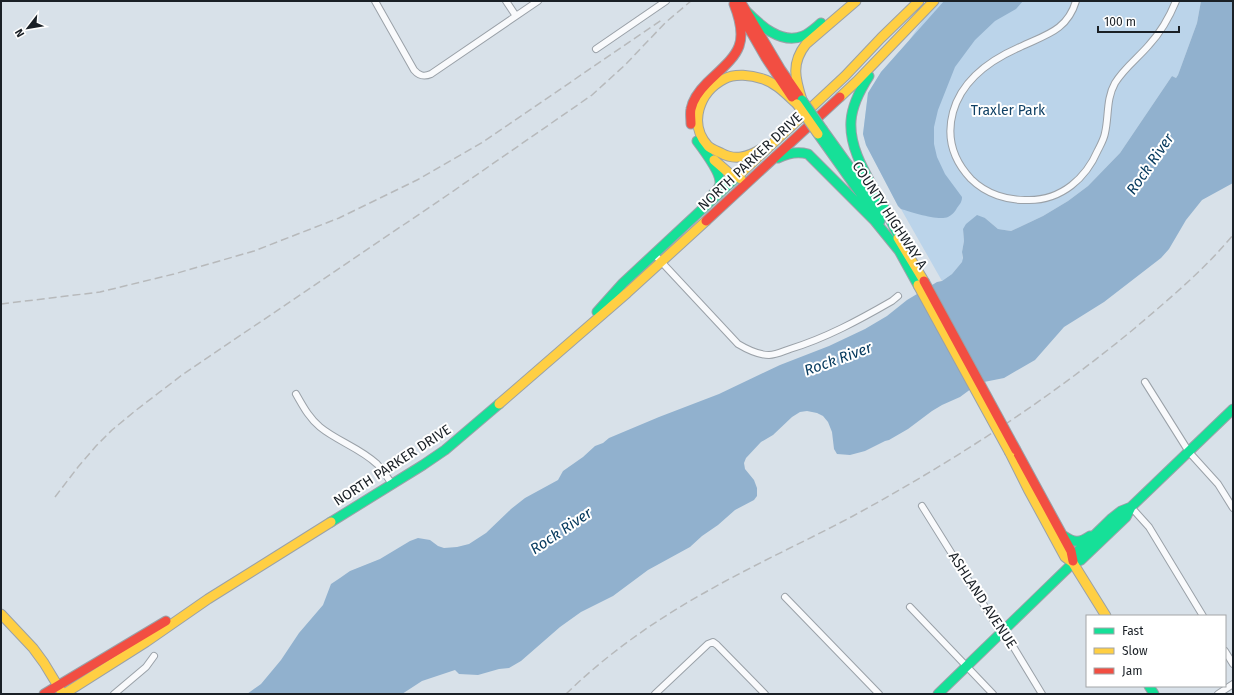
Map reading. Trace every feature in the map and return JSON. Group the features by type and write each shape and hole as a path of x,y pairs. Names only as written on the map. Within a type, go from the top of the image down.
{"main road":[{"path":"746,11 767,30 777,36 801,37 811,31 847,1"},
{"path":"800,102 795,66 799,52 806,44 856,1"},
{"path":"881,38 903,12 906,1"},
{"path":"912,24 921,10 921,1"},
{"name":"NORTH PARKER DRIVE","path":"578,336 623,283 845,76 881,38 921,1"},
{"name":"NORTH PARKER DRIVE","path":"44,694 62,691 150,630 208,599 445,450 662,262 771,162 857,81 934,1"},
{"path":"697,214 719,187 720,182 713,166 692,130 691,109 701,88 733,58 740,46 742,38 736,2"},
{"name":"COUNTY HIGHWAY A","path":"736,2 746,11 800,102"},
{"name":"COUNTY HIGHWAY A","path":"736,2 766,58 800,102 870,206 901,248 1013,452"},
{"path":"884,54 860,89 852,110 851,130 854,150 901,248"},
{"path":"786,130 750,155 736,158 729,157 713,150 702,139 697,125 698,110 703,97 713,86 727,78 741,76 756,76 769,82 800,102"},
{"path":"701,147 721,167 736,178 753,178"},
{"path":"771,162 794,152 803,152 808,154 901,248"},
{"path":"1013,452 1028,489 1065,557 1073,562 1081,560 1126,517 1131,507 1233,409"},
{"path":"1013,452 1071,551 1073,562 1105,615"},
{"path":"938,694 1073,562 1077,552 1121,511 1131,507"},
{"path":"1062,535 1072,542 1077,543 1086,539 1104,526"},
{"path":"1,614 33,648 62,691"}],"street":[{"path":"375,1 414,70 421,76 431,74 538,1"},
{"path":"506,1 516,16"},
{"path":"596,49 666,1"},
{"path":"1076,1 1068,18 1059,28 1019,47 989,64 972,79 957,100 950,126 951,146 964,171 984,190 1008,198 1032,200 1054,196 1078,180 1092,163 1103,140 1109,100 1113,87 1124,70 1158,35 1170,15 1176,1"},
{"path":"654,254 738,344 759,354 771,355 807,344 846,327 892,301 898,296"},
{"path":"1145,382 1189,452 1218,484 1233,508"},
{"path":"296,394 310,418 320,427 372,460 383,471 392,484"},
{"name":"ASHLAND AVENUE","path":"922,506 997,626 1008,638 1042,694"},
{"path":"1131,507 1149,527 1202,615"},
{"path":"785,597 880,694"},
{"path":"910,607 993,694"},
{"path":"654,694 708,644 713,642 765,694"},
{"path":"1226,653 1233,664"},
{"path":"114,694 146,667 154,656"},
{"path":"1218,694 1233,684"}],"green space":[{"name":"Traxler Park","path":"936,1 1201,1 1197,23 1178,75 1176,78 1172,76 1120,153 1088,186 1068,201 1043,216 1011,231 998,229 985,218 963,229 963,261 952,274 942,281 898,206 866,145 863,134 868,93 881,72 908,42"}],"water":[{"path":"944,1 1023,1 1016,9 995,21 975,40 955,67 938,110 934,127 934,144 937,157 945,174 962,197 962,200 955,211 948,217 938,218 924,216 901,209 898,206 866,145 863,134 868,93 881,72"},
{"name":"Rock River","path":"1201,1 1233,1 1233,183 1202,200 1186,220 1169,249 1161,258 1104,302 1064,327 1035,360 1004,378 979,383 960,397 932,411 908,429 889,440 865,451 850,455 837,454 834,449 832,432 828,422 823,416 807,411 800,412 792,417 773,435 761,442 746,458 744,463 745,469 754,480 757,488 757,496 754,500 735,510 690,547 648,570 613,596 581,612 560,627 521,661 509,668 499,669 478,675 459,674 455,670 422,681 402,694 247,694 261,684 281,660 299,633 323,605 331,584 350,571 380,559 410,541 418,538 430,540 438,546 444,548 469,544 486,533 525,498 558,480 563,471 583,457 595,446 603,443 609,438 719,394 780,365 829,346 865,329 887,316 907,300 937,282 942,281 952,274 962,262 964,241 963,229 966,224 977,215 985,218 998,229 1011,231 1043,216 1068,201 1088,186 1120,153 1172,76 1176,78 1178,75 1197,23"}],"railway":[{"path":"55,497 96,446 112,430 135,411 182,375 592,95 625,65 666,22 691,1"},
{"path":"1,304 100,292 174,274 254,251 339,218 417,180 483,142 663,19"},
{"path":"566,694 614,652 667,615 722,583 853,516 927,474 1034,405 1102,355 1148,317 1198,272 1233,235"}],"traffic: fast":[{"path":"746,11 764,27 779,36 787,38 803,36 821,23"},
{"path":"869,76 853,109 851,132 860,163 902,243"},
{"path":"802,100 823,130"},
{"path":"823,130 884,215"},
{"path":"818,134 880,221"},
{"path":"697,141 711,161 720,179 718,189 713,194"},
{"path":"778,158 793,153 808,154 874,220 900,252"},
{"path":"597,312 623,283 740,174"},
{"path":"897,247 918,285"},
{"path":"331,522 445,450 499,404"},
{"path":"1073,563 1081,560 1126,517 1131,507 1233,409"},
{"path":"938,694 1073,563 1077,552 1112,518 1121,511 1131,507"},
{"path":"1064,536 1074,541 1080,541 1090,536"},
{"path":"1150,687 1154,694"}],"traffic: slow":[{"path":"802,100 796,78 796,64 801,51 806,44 856,1"},
{"path":"740,174 845,76 919,1"},
{"path":"840,97 934,1"},
{"path":"761,149 746,156 731,157 708,146 702,137 698,119 699,109 708,92 715,85 728,77 738,75 753,76 772,83 797,104"},
{"path":"797,104 818,134"},
{"path":"714,160 730,174 741,179"},
{"path":"499,404 627,293 706,221"},
{"path":"898,238 924,281"},
{"path":"918,285 1010,453"},
{"path":"1010,453 1065,557 1073,563 1105,615"},
{"path":"64,694 146,642 208,599 331,522"},
{"path":"1,614 33,648 61,691"}],"traffic: jam":[{"path":"740,1 781,70 799,96"},
{"path":"691,124 691,109 697,95 733,57 741,41 739,19 734,4"},
{"path":"739,11 766,58 792,97"},
{"path":"706,221 840,97"},
{"path":"924,281 1016,450"},
{"path":"1016,450 1071,551 1073,561"},
{"path":"44,694 166,621"}]}
